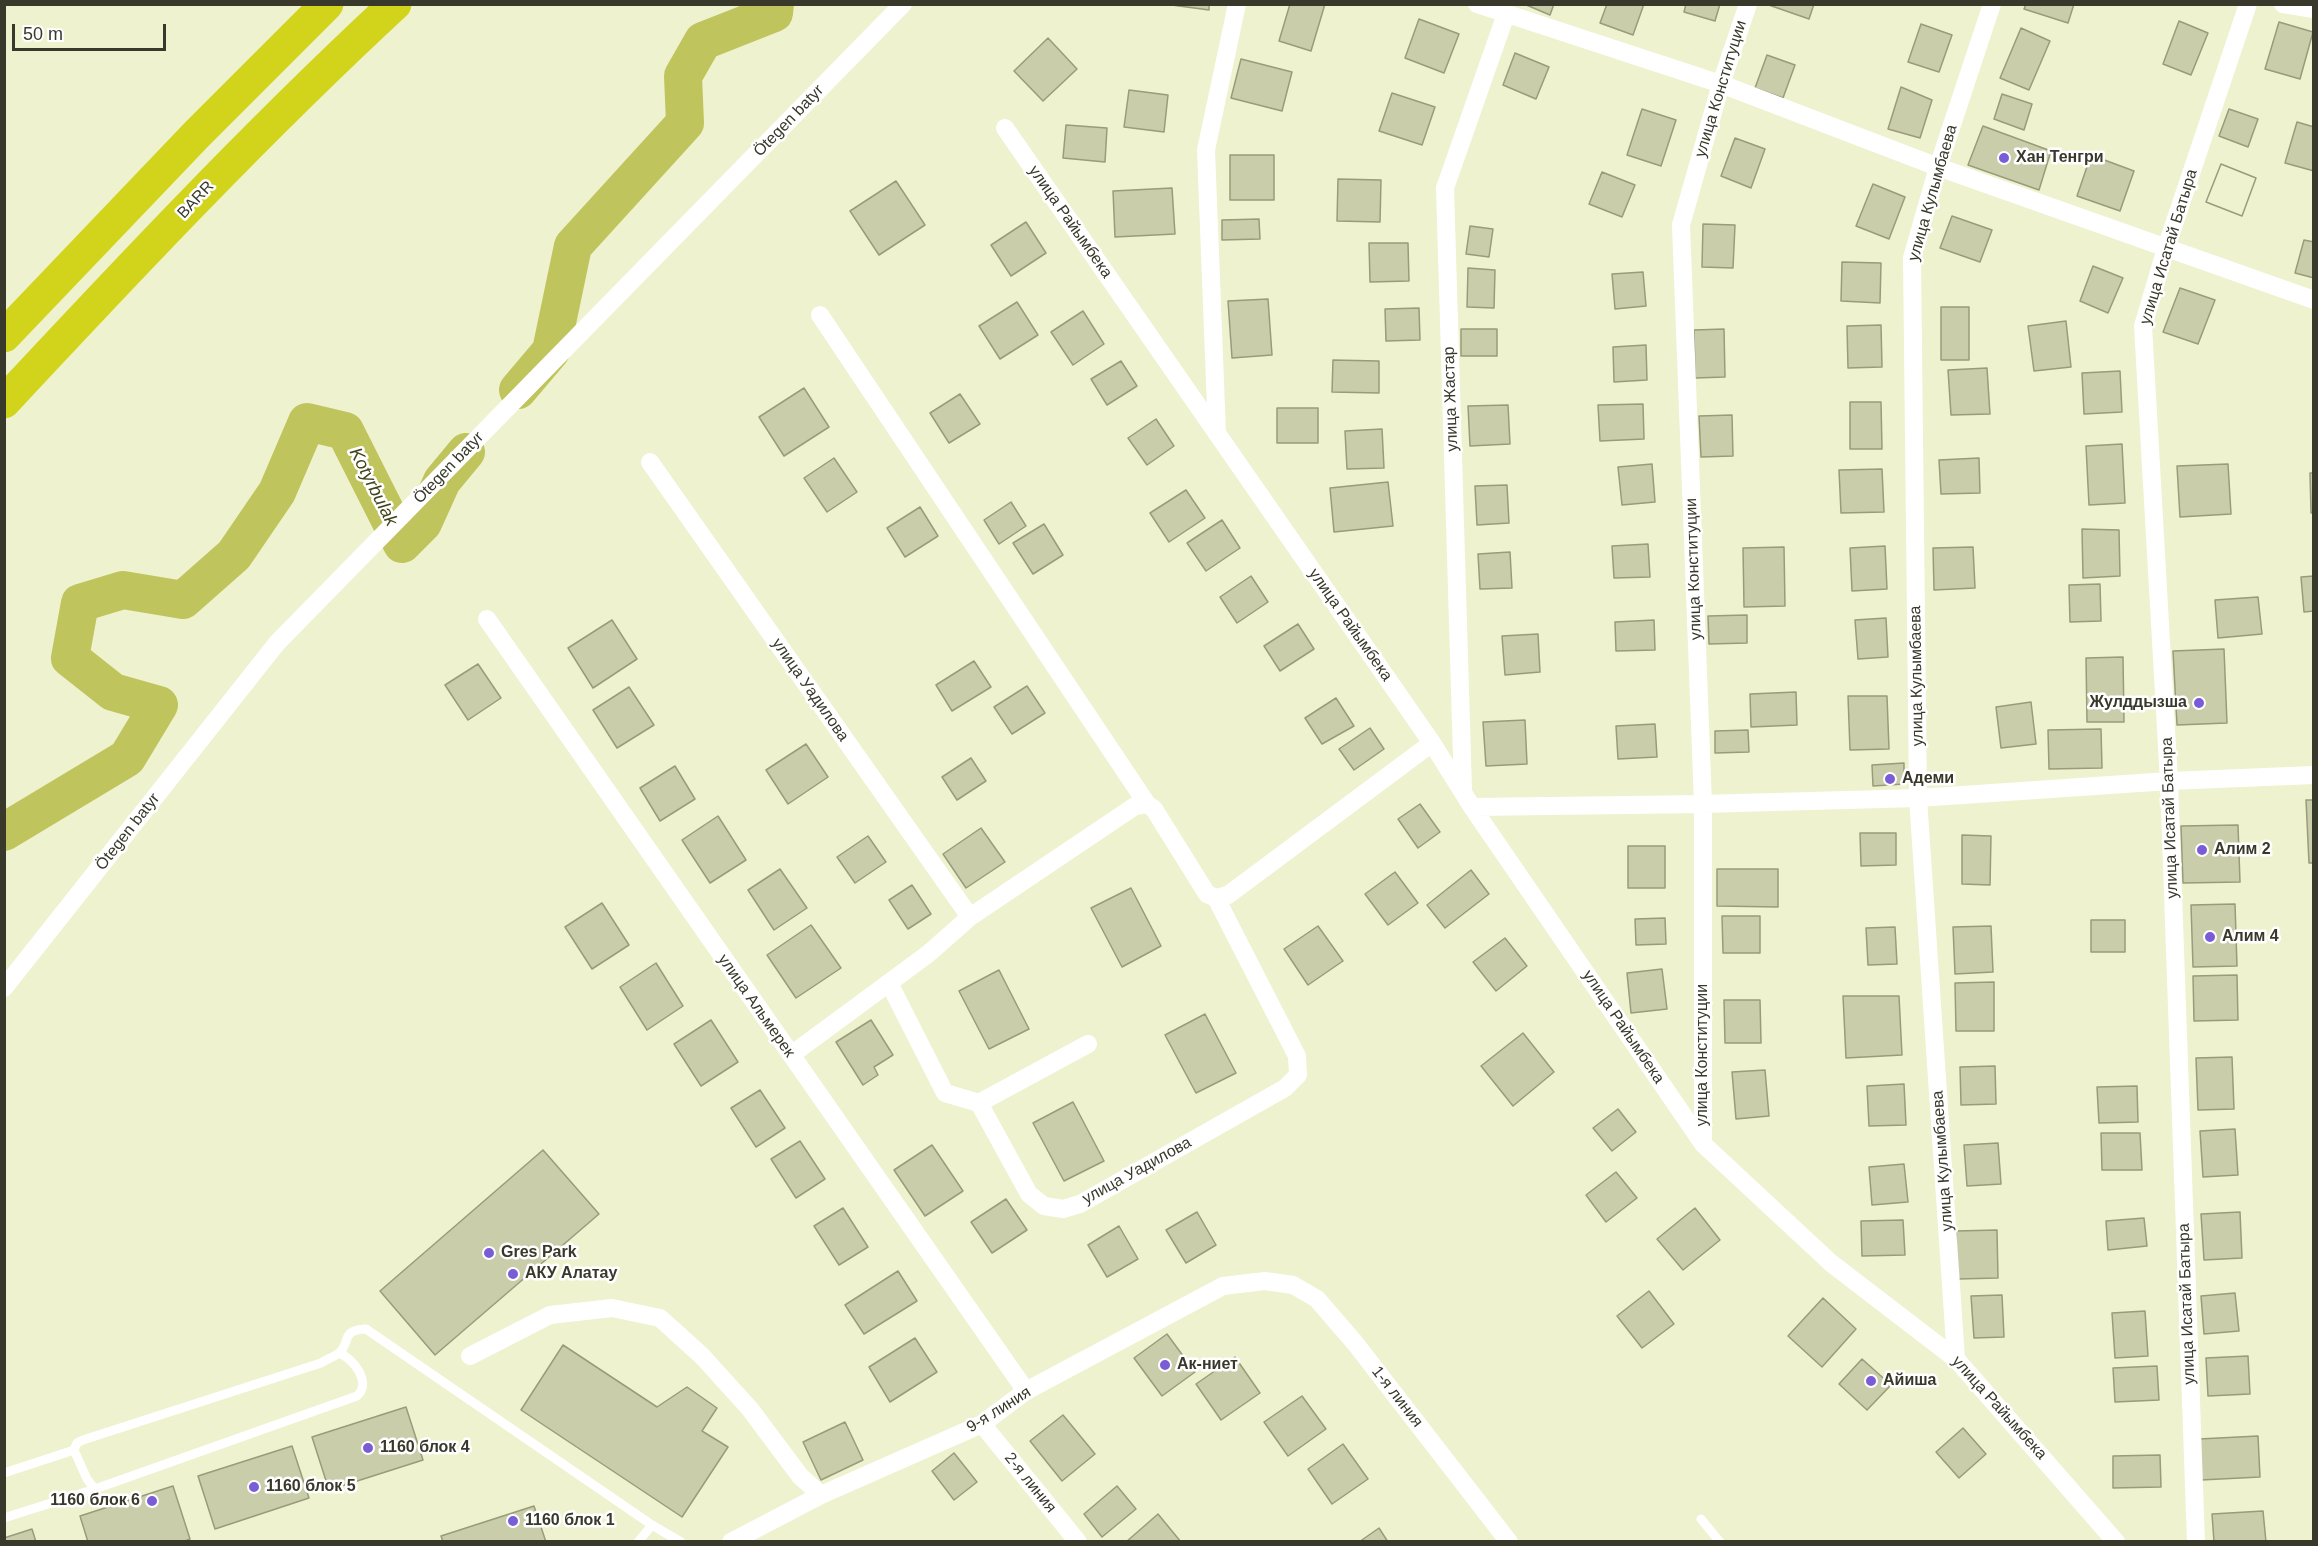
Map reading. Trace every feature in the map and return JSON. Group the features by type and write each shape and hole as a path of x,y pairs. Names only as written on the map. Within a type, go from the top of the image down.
{"highway":[{"path":"4,336 134,199 327,4"},
{"name":"BARR","path":"4,402 233,160 395,4"}],"street":[{"name":"Ötegen batyr","path":"4,988 277,643 903,4"},
{"path":"1217,435 1206,150 1237,4"},
{"path":"1477,4 1721,84 1938,167 2313,300"},
{"name":"улица Конституции","path":"1703,1144 1703,804 1681,225 1721,84 1748,4"},
{"name":"улица Кулымбаева","path":"1956,1359 1918,798 1912,258 1938,167 1992,4"},
{"name":"улица Исатай Батыра","path":"2196,1542 2169,781 2144,326 2166,249 2248,4"},
{"path":"2283,4 2313,9"},
{"name":"улица Жастар","path":"1468,800 1445,188 1506,14"},
{"name":"улица Райымбека","path":"1005,128 1432,743 1468,800 1703,1144 1831,1263 1956,1359 2116,1542"},
{"name":"улица Уадилова","path":"820,315 1147,804 1161,817 1207,894 1216,898 1297,1056 1298,1075 1285,1088 1080,1204 1063,1209 1044,1206 1029,1194 979,1103"},
{"name":"улица Уадилова","path":"650,462 970,917"},
{"name":"улица Альмерек","path":"487,620 1026,1391"},
{"path":"1216,898 1228,895 1432,743"},
{"path":"1468,800 1703,804 1918,798 2169,781 2313,776"},
{"path":"790,1055 928,954 970,917 1135,806 1147,804"},
{"path":"888,983 945,1094 979,1103 1088,1044"},
{"name":"9-я линия","path":"731,1542 821,1495 982,1424 1026,1391 1223,1286 1265,1281"},
{"name":"1-я линия","path":"1265,1281 1293,1285 1317,1299 1355,1343 1509,1542"},
{"path":"470,1356 550,1315 612,1308 660,1318 702,1356 736,1394 800,1476 821,1495"},
{"name":"2-я линия","path":"982,1424 1078,1542"}],"lane":[{"path":"95,1489 87,1479 74,1450 77,1443 321,1364 339,1353 347,1336 356,1329 366,1329 652,1525 681,1542"},
{"path":"4,1518 95,1489 357,1396 363,1391 364,1384 354,1361 339,1353"},
{"path":"4,1473 74,1450"},
{"path":"1701,1519 1720,1542"},
{"path":"638,1542 652,1525"}],"building":[{"path":"1164,4 1209,4 1209,10"},
{"path":"1290,4 1325,4 1311,51 1279,41"},
{"path":"1524,4 1554,4 1550,15"},
{"path":"1607,4 1644,4 1633,35 1600,23"},
{"path":"1686,4 1720,4 1715,21 1684,12"},
{"path":"1766,4 1814,4 1809,19"},
{"path":"2026,4 2074,4 2068,23 2024,9"},
{"path":"1419,19 1459,34 1444,73 1405,58"},
{"path":"2179,21 2208,33 2191,75 2163,64"},
{"path":"2279,22 2313,32 2300,79 2265,69"},
{"path":"1921,24 1952,35 1939,72 1908,62"},
{"path":"2021,28 2050,41 2029,90 2000,78"},
{"path":"1048,38 1077,69 1043,101 1014,71"},
{"path":"1515,53 1549,67 1536,99 1503,85"},
{"path":"1767,55 1795,65 1783,98 1755,88"},
{"path":"1241,59 1292,72 1282,111 1231,98"},
{"path":"1901,87 1932,100 1920,138 1888,129"},
{"path":"1129,90 1168,95 1164,132 1124,127"},
{"path":"1392,93 1435,107 1422,145 1379,131"},
{"path":"2002,94 2032,104 2024,130 1994,119"},
{"path":"1642,109 1676,120 1661,166 1627,155"},
{"path":"2229,109 2258,119 2248,147 2219,136"},
{"path":"2297,122 2314,127 2314,171 2285,163"},
{"path":"1066,125 1107,128 1105,162 1063,158"},
{"path":"1983,126 2051,151 2039,190 1968,165"},
{"path":"1735,138 1765,149 1751,188 1721,176"},
{"path":"1230,155 1274,155 1274,200 1230,200"},
{"path":"2091,155 2134,171 2120,211 2077,196"},
{"path":"2221,164 2256,178 2242,216 2206,202"},
{"path":"2221,164 2256,178 2242,216 2206,202"},
{"path":"1602,172 1635,185 1622,217 1589,204"},
{"path":"1338,179 1381,180 1380,222 1337,221"},
{"path":"896,181 925,225 879,255 850,211"},
{"path":"1873,184 1905,197 1889,239 1856,226"},
{"path":"1172,188 1175,234 1115,237 1113,191"},
{"path":"1952,216 1992,230 1980,262 1940,248"},
{"path":"1259,219 1260,239 1222,240 1222,220"},
{"path":"1026,222 1046,253 1011,276 991,245"},
{"path":"1703,224 1735,225 1733,268 1702,267"},
{"path":"1470,226 1493,229 1489,257 1466,254"},
{"path":"2304,240 2314,242 2314,278 2295,273"},
{"path":"1369,243 1408,243 1409,281 1370,282"},
{"path":"1842,262 1881,263 1880,303 1841,301"},
{"path":"2093,266 2123,278 2108,313 2080,301"},
{"path":"1468,268 1495,270 1494,308 1467,307"},
{"path":"1643,272 1646,306 1615,309 1612,274"},
{"path":"2180,288 2215,300 2198,344 2163,332"},
{"path":"1268,299 1272,355 1232,358 1228,301"},
{"path":"1017,302 1038,335 1000,359 979,326"},
{"path":"1941,307 1969,307 1969,360 1941,360"},
{"path":"1419,308 1420,340 1386,341 1385,309"},
{"path":"1083,311 1104,344 1073,365 1051,332"},
{"path":"2066,321 2071,367 2034,371 2028,326"},
{"path":"1881,325 1882,367 1848,368 1847,326"},
{"path":"1461,329 1497,329 1497,356 1461,356"},
{"path":"1724,329 1725,377 1695,378 1694,330"},
{"path":"1646,345 1647,380 1614,382 1613,347"},
{"path":"1333,360 1379,361 1379,393 1332,392"},
{"path":"1121,361 1137,386 1107,405 1091,379"},
{"path":"1987,368 1990,414 1951,415 1948,370"},
{"path":"2120,371 2122,412 2084,414 2082,373"},
{"path":"804,388 829,427 784,456 759,417"},
{"path":"960,394 980,424 949,443 930,413"},
{"path":"1850,402 1881,402 1882,449 1850,449"},
{"path":"1643,404 1644,439 1600,441 1598,405"},
{"path":"1508,405 1510,444 1470,446 1468,406"},
{"path":"1277,408 1318,408 1318,443 1277,443"},
{"path":"1732,415 1733,456 1701,457 1699,416"},
{"path":"1156,419 1174,446 1147,465 1128,438"},
{"path":"1382,429 1384,468 1347,469 1345,431"},
{"path":"2122,444 2125,503 2089,505 2086,446"},
{"path":"834,458 857,492 827,512 804,478"},
{"path":"1979,458 1980,493 1941,494 1939,460"},
{"path":"1652,464 1655,502 1622,505 1618,467"},
{"path":"2228,464 2231,514 2180,517 2177,466"},
{"path":"1882,469 1884,512 1841,513 1839,470"},
{"path":"2310,473 2314,473 2314,513 2311,513"},
{"path":"1388,482 1393,526 1334,532 1330,488"},
{"path":"1507,485 1509,523 1477,525 1475,486"},
{"path":"1186,490 1205,518 1169,542 1150,513"},
{"path":"1011,502 1026,526 999,544 984,520"},
{"path":"920,507 938,536 905,557 887,528"},
{"path":"1222,520 1240,548 1206,571 1187,543"},
{"path":"1044,524 1063,555 1033,574 1013,543"},
{"path":"2082,529 2119,530 2120,576 2083,578"},
{"path":"1648,544 1650,577 1614,578 1612,546"},
{"path":"1885,546 1887,589 1852,591 1850,548"},
{"path":"1784,547 1785,606 1744,607 1743,548"},
{"path":"1973,547 1975,588 1934,590 1933,548"},
{"path":"1510,552 1512,588 1480,589 1478,554"},
{"path":"1251,576 1268,602 1237,623 1220,597"},
{"path":"2314,576 2314,611 2304,612 2301,577"},
{"path":"2100,584 2101,621 2070,622 2069,585"},
{"path":"2258,597 2262,634 2218,638 2215,600"},
{"path":"1747,615 1747,643 1709,644 1708,616"},
{"path":"1886,618 1888,657 1858,659 1855,620"},
{"path":"612,620 637,659 593,688 568,648"},
{"path":"1654,620 1655,650 1616,651 1615,622"},
{"path":"1298,624 1314,649 1280,671 1264,646"},
{"path":"1538,634 1540,672 1505,675 1502,636"},
{"path":"2224,649 2227,723 2177,725 2173,651"},
{"path":"2123,657 2124,722 2087,722 2086,658"},
{"path":"974,661 991,687 952,711 936,685"},
{"path":"478,664 501,698 468,720 445,685"},
{"path":"1027,686 1045,713 1012,734 994,707"},
{"path":"629,687 654,725 617,748 593,710"},
{"path":"1796,692 1797,725 1751,727 1750,694"},
{"path":"1848,696 1887,696 1889,749 1850,750"},
{"path":"1336,698 1354,726 1322,744 1305,718"},
{"path":"2031,702 2036,744 2001,748 1996,707"},
{"path":"1525,720 1527,764 1486,766 1483,722"},
{"path":"1655,724 1657,757 1618,759 1616,726"},
{"path":"1370,728 1384,749 1354,770 1339,749"},
{"path":"2101,729 2102,768 2049,769 2048,730"},
{"path":"1748,730 1749,752 1715,753 1715,731"},
{"path":"806,744 828,777 788,804 766,770"},
{"path":"971,758 986,781 957,800 942,777"},
{"path":"1904,763 1904,784 1873,786 1872,765"},
{"path":"675,766 695,799 660,821 640,788"},
{"path":"2306,800 2314,800 2314,863 2309,863"},
{"path":"1420,804 1440,832 1418,848 1398,819"},
{"path":"718,816 746,860 710,883 682,840"},
{"path":"2238,825 2240,882 2183,883 2181,826"},
{"path":"981,828 1005,862 966,888 943,854"},
{"path":"1860,833 1896,833 1896,865 1861,866"},
{"path":"1962,835 1991,836 1990,885 1962,884"},
{"path":"868,836 886,862 855,883 837,857"},
{"path":"1628,846 1665,846 1665,888 1628,888"},
{"path":"780,869 807,908 774,930 748,890"},
{"path":"1717,869 1778,869 1778,907 1717,906"},
{"path":"1471,870 1489,894 1445,928 1427,905"},
{"path":"1395,872 1418,903 1388,925 1365,894"},
{"path":"912,885 931,914 908,929 889,900"},
{"path":"1131,888 1161,946 1122,967 1091,908"},
{"path":"602,903 629,945 592,969 565,927"},
{"path":"2235,904 2237,966 2193,967 2191,905"},
{"path":"1722,916 1760,916 1760,953 1723,953"},
{"path":"1665,918 1666,944 1636,945 1635,919"},
{"path":"2091,920 2125,920 2125,952 2091,952"},
{"path":"811,925 841,968 796,998 767,955"},
{"path":"1318,926 1343,961 1308,985 1284,949"},
{"path":"1991,926 1993,972 1955,974 1953,927"},
{"path":"1895,927 1897,964 1868,965 1866,928"},
{"path":"1505,938 1527,966 1496,991 1473,962"},
{"path":"656,963 683,1006 647,1030 620,987"},
{"path":"1662,969 1667,1009 1631,1013 1627,973"},
{"path":"999,970 1029,1029 989,1049 959,991"},
{"path":"2237,975 2238,1020 2194,1021 2193,976"},
{"path":"1994,982 1994,1031 1956,1031 1955,983"},
{"path":"1843,996 1899,996 1902,1055 1846,1058"},
{"path":"1724,1000 1760,1000 1761,1043 1725,1043"},
{"path":"1205,1014 1236,1073 1196,1093 1165,1035"},
{"path":"711,1020 738,1062 701,1086 674,1044"},
{"path":"871,1020 893,1055 874,1067 878,1075 863,1085 836,1042"},
{"path":"1523,1033 1554,1072 1513,1106 1481,1066"},
{"path":"2232,1057 2234,1109 2198,1110 2196,1058"},
{"path":"1995,1066 1996,1104 1961,1105 1960,1067"},
{"path":"1765,1070 1769,1116 1736,1119 1732,1072"},
{"path":"1904,1084 1906,1125 1869,1126 1867,1086"},
{"path":"2137,1086 2138,1122 2099,1123 2097,1087"},
{"path":"760,1090 785,1128 756,1147 731,1108"},
{"path":"1073,1102 1104,1161 1064,1181 1033,1123"},
{"path":"1618,1109 1636,1132 1612,1151 1593,1128"},
{"path":"2235,1129 2238,1175 2203,1177 2200,1131"},
{"path":"2101,1133 2140,1133 2142,1170 2102,1170"},
{"path":"800,1141 825,1179 796,1198 771,1159"},
{"path":"1998,1143 2001,1184 1967,1186 1964,1145"},
{"path":"932,1145 963,1191 925,1216 894,1170"},
{"name":"Gres Park","path":"543,1150 599,1214 435,1355 380,1291"},
{"path":"1904,1164 1908,1202 1872,1205 1869,1167"},
{"path":"1616,1172 1637,1198 1606,1222 1586,1195"},
{"path":"1006,1199 1027,1230 992,1253 971,1222"},
{"path":"843,1208 868,1247 839,1265 814,1226"},
{"path":"1695,1208 1720,1240 1683,1270 1657,1239"},
{"path":"1197,1212 1216,1245 1186,1263 1166,1230"},
{"path":"2240,1212 2242,1258 2204,1260 2201,1214"},
{"path":"2144,1218 2147,1246 2108,1250 2106,1221"},
{"path":"1903,1220 1905,1255 1862,1256 1861,1221"},
{"path":"1119,1226 1138,1259 1107,1277 1088,1245"},
{"path":"1997,1230 1998,1278 1957,1279 1956,1231"},
{"path":"898,1271 917,1301 864,1334 845,1305"},
{"path":"1649,1291 1674,1324 1642,1348 1617,1316"},
{"path":"2235,1293 2239,1331 2204,1334 2201,1296"},
{"path":"2002,1295 2004,1337 1974,1338 1971,1296"},
{"path":"1823,1298 1856,1329 1822,1367 1788,1336"},
{"path":"2145,1311 2148,1356 2115,1358 2112,1313"},
{"name":"Ак-ниет","path":"1167,1334 1195,1372 1162,1396 1134,1358"},
{"path":"915,1338 937,1372 890,1402 869,1367"},
{"path":"563,1345 657,1407 687,1387 717,1408 702,1431 728,1447 682,1517 521,1410"},
{"path":"2248,1356 2250,1394 2208,1396 2206,1358"},
{"path":"1235,1357 1260,1393 1221,1420 1196,1384"},
{"path":"1862,1359 1891,1385 1867,1410 1839,1384"},
{"path":"2157,1366 2159,1400 2115,1402 2113,1368"},
{"path":"1302,1396 1326,1429 1288,1456 1264,1422"},
{"name":"1160 блок 4","path":"406,1407 423,1460 329,1490 312,1437"},
{"path":"1063,1415 1095,1454 1062,1481 1030,1441"},
{"path":"845,1422 863,1460 821,1480 803,1442"},
{"path":"1963,1428 1986,1454 1959,1478 1936,1452"},
{"path":"2258,1436 2260,1477 2201,1480 2199,1439"},
{"path":"1343,1444 1368,1479 1332,1504 1308,1469"},
{"name":"1160 блок 5","path":"292,1446 309,1498 215,1529 198,1476"},
{"path":"954,1453 977,1482 954,1500 932,1471"},
{"path":"2160,1455 2161,1487 2113,1488 2113,1456"},
{"name":"1160 блок 6","path":"173,1486 190,1539 182,1542 88,1542 80,1516"},
{"path":"1117,1486 1136,1509 1102,1537 1084,1514"},
{"name":"1160 блок 1","path":"534,1506 546,1542 443,1542 441,1536"},
{"path":"2263,1511 2266,1542 2214,1542 2212,1514"},
{"path":"1158,1514 1181,1542 1126,1542"},
{"path":"1379,1528 1388,1542 1359,1542"},
{"path":"32,1529 36,1542 4,1542 4,1538"}],"waterway":[{"name":"Kotyrbulak","path":"518,390 551,351 573,246 685,123 683,76 703,41 774,13 775,4"},
{"name":"Kotyrbulak","path":"4,832 127,758 159,705 113,692 70,658 80,603 123,590 183,600 234,555 277,492 307,422 345,431 402,544 423,523 442,481 466,452"}],"place":[{"name":"Хан Тенгри","path":"2004,158"},
{"name":"Жулддызша","path":"2199,703"},
{"name":"Адеми","path":"1890,779"},
{"name":"Алим 2","path":"2202,850"},
{"name":"Алим 4","path":"2210,937"},
{"name":"Gres Park","path":"489,1253"},
{"name":"АКУ Алатау","path":"513,1274"},
{"name":"Ак-ниет","path":"1165,1365"},
{"name":"Айиша","path":"1871,1381"},
{"name":"1160 блок 4","path":"368,1448"},
{"name":"1160 блок 5","path":"254,1487"},
{"name":"1160 блок 6","path":"152,1501"},
{"name":"1160 блок 1","path":"513,1521"}]}
